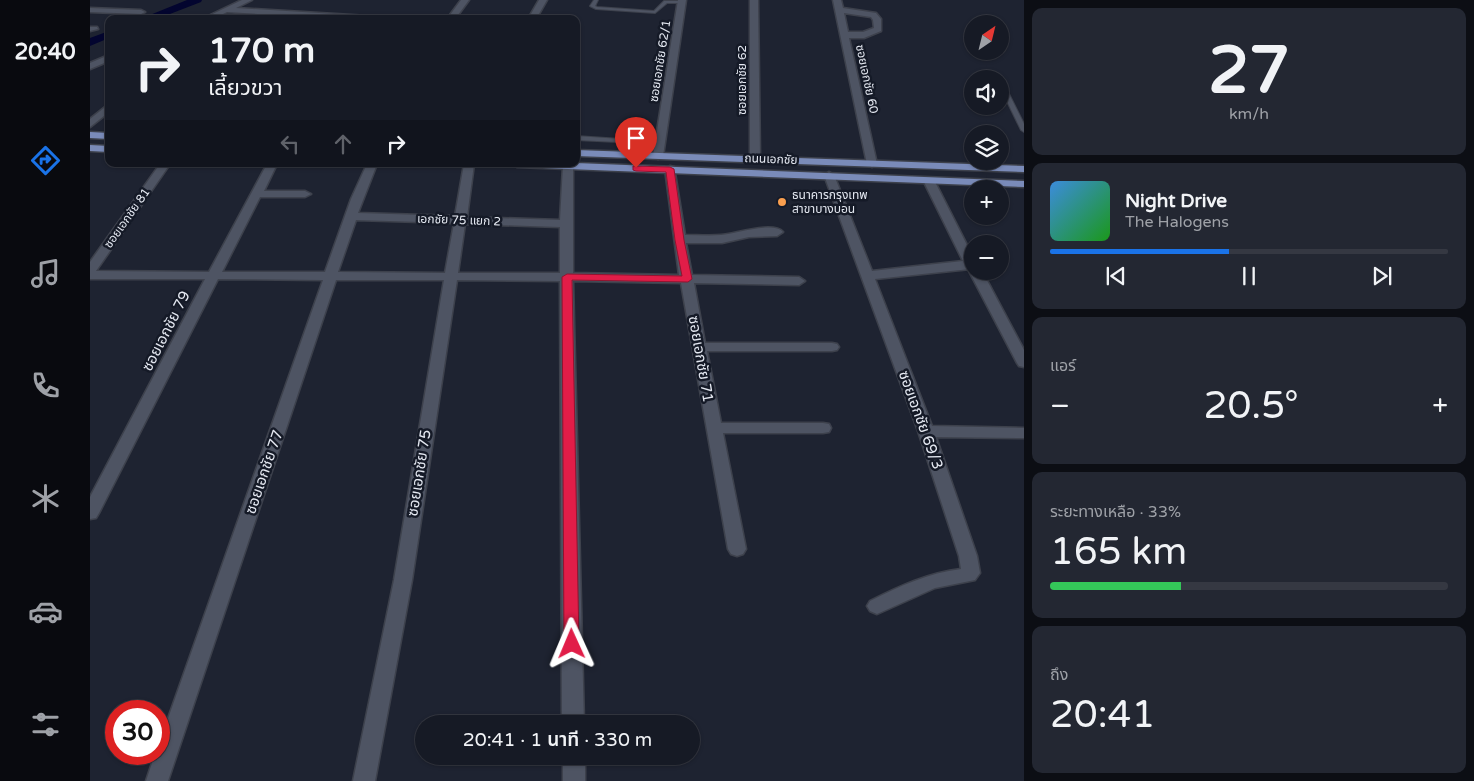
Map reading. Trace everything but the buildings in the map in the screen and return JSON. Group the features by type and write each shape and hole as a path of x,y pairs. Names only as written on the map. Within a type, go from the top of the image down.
{"main road":[{"path":"90,136 105,136"},
{"path":"90,148 105,149"},
{"name":"ถนนเอกชัย","path":"580,158 630,155 1024,169"},
{"name":"ถนนเอกชัย","path":"580,160 670,169 1024,184"}],"street":[{"path":"91,10 107,0"},
{"path":"214,15 248,0"},
{"path":"453,15 465,0"},
{"path":"534,15 543,0"},
{"name":"ซอยเอกชัย 62","path":"754,0 755,160"},
{"name":"ซอยเอกชัย 60","path":"837,0 872,164"},
{"name":"ซอยเอกชัย 62/1","path":"658,156 682,1"},
{"path":"91,10 141,12"},
{"path":"227,10 314,15"},
{"path":"839,10 872,15 878,18 878,29 872,33 845,35"},
{"path":"90,66 105,60"},
{"path":"90,124 105,111"},
{"name":"ซอยเอกชัย 81","path":"90,273 163,167"},
{"name":"ซอยเอกชัย 79","path":"90,513 270,167"},
{"name":"ซอยเอกชัย 77","path":"157,781 351,216 371,167"},
{"name":"ซอยเอกชัย 75","path":"364,781 403,580 469,167"},
{"path":"571,167 566,224 573,715"},
{"name":"ซอยเอกชัย 71","path":"670,169 679,240 688,279 737,549"},
{"name":"ซอยเอกชัย 69/3","path":"830,176 866,276 926,431 968,556 971,573 965,576 942,578 924,584 877,606"},
{"path":"929,180 964,249"},
{"path":"257,194 306,194"},
{"name":"เอกชัย 75 แยก 2","path":"351,216 566,224"},
{"path":"679,240 722,239 749,233 777,232"},
{"path":"866,276 964,268"},
{"path":"90,273 213,276 450,276 799,281"},
{"path":"980,280 1024,363"},
{"path":"699,347 832,346"},
{"path":"714,428 823,428"},
{"path":"926,431 1024,433"},
{"path":"574,765 574,781"}],"lane":[{"path":"596,0 592,6 596,8 655,12 666,2 682,1"},
{"path":"1009,100 1024,130"},
{"path":"580,138 619,140 623,142 630,155"}],"waterway":[{"path":"157,15 197,0"},
{"path":"90,42 105,36"}],"place":[{"name":"ธนาคารกรุงเทพ สาขาบางบอน","path":"782,202"}],"route":[{"path":"572,644 567,277 688,279 679,240 670,169 636,168"}]}
